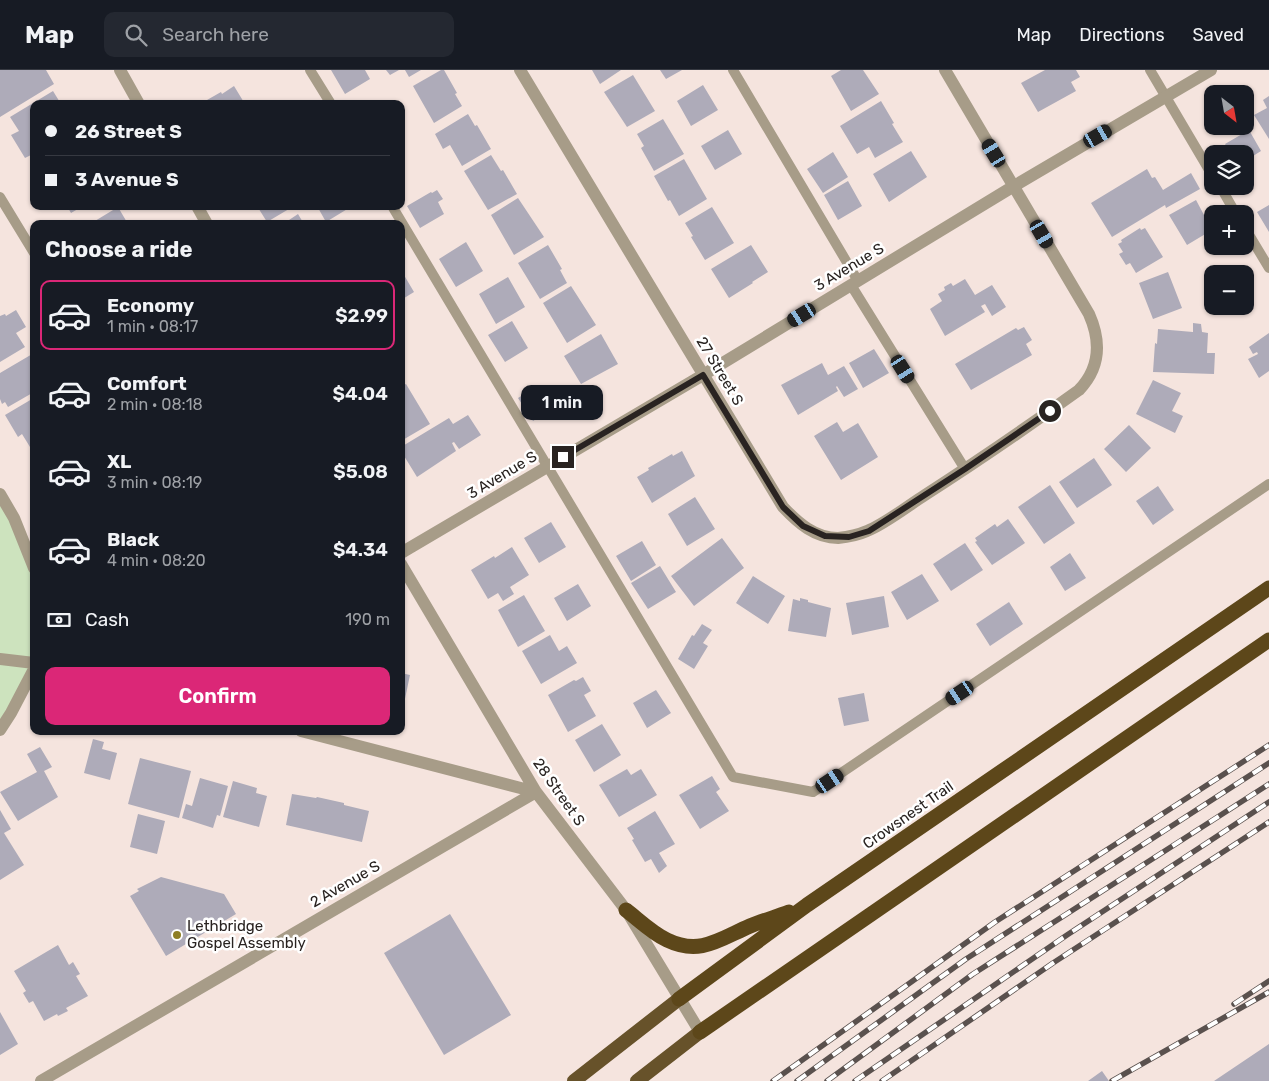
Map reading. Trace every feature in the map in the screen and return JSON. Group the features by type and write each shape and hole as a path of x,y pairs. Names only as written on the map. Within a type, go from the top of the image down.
{"highway":[{"name":"Crowsnest Trail","path":"574,1081 679,999 807,905 1269,588"},
{"path":"637,1081 700,1032 1269,640"},
{"path":"626,910 665,940 685,946 698,947 713,944 749,926 807,905"}],"street":[{"name":"27 Street S","path":"520,70 783,507 797,522 813,532 836,538 849,537 869,531 965,469 1079,390 1090,375 1098,348 1096,329 1089,314 945,70"},
{"name":"3 Avenue S","path":"405,551 703,375 1014,186 1211,70"},
{"path":"124,71 137,100"},
{"path":"0,494 14,518 30,558"},
{"name":"28 Street S","path":"405,571 536,792 626,910 700,1032"},
{"path":"0,659 30,663"},
{"path":"0,730 30,677"},
{"path":"316,735 536,792"},
{"name":"2 Avenue S","path":"41,1081 536,792"}],"lane":[{"path":"310,70 329,100"},
{"path":"733,70 855,283 965,469"},
{"path":"1150,70 1204,161"},
{"path":"0,196 30,246"},
{"path":"405,228 733,777 814,792 1269,484"},
{"path":"1254,243 1269,268"}],"green space":[{"path":"0,494 30,559 30,676 0,730"}],"building":[{"path":"0,70 46,70 54,84 0,117"},
{"path":"331,70 365,70 370,79 345,94"},
{"path":"386,70 399,70 390,75"},
{"path":"405,70 421,70 409,77"},
{"path":"444,70 462,106 434,123 413,86"},
{"path":"592,70 621,70 600,84"},
{"path":"660,70 682,70 666,79"},
{"path":"841,70 863,70 879,94 851,111 831,76"},
{"path":"1045,70 1076,70 1080,77 1071,82 1076,91 1038,112 1021,83"},
{"path":"633,75 655,111 627,127 604,92"},
{"path":"703,85 718,110 691,126 677,101"},
{"path":"234,86 243,100 207,100 221,92 222,94"},
{"path":"53,91 59,100 38,100"},
{"path":"1269,96 1269,139 1254,115 1267,108 1263,100"},
{"path":"881,101 903,142 875,158 869,147 857,154 840,126"},
{"path":"30,105 30,156 25,158 11,135 19,131 10,117"},
{"path":"468,114 491,149 462,166 450,145 443,149 435,134"},
{"path":"663,119 684,154 654,171 641,148 644,146 637,134"},
{"path":"728,130 742,154 715,170 701,146"},
{"path":"1240,135 1252,135 1261,151 1254,155 1254,145 1225,144"},
{"path":"911,151 927,177 889,202 873,174"},
{"path":"833,152 848,177 823,193 807,169"},
{"path":"491,155 501,171 503,170 517,194 488,210 464,171"},
{"path":"684,159 707,199 679,216 654,176"},
{"path":"1147,169 1152,178 1155,177 1163,190 1191,173 1200,189 1166,208 1165,205 1112,237 1091,203"},
{"path":"848,181 862,206 838,220 824,195"},
{"path":"437,190 443,199 438,202 444,214 420,228 407,206"},
{"path":"518,198 544,237 514,255 491,215"},
{"path":"1196,200 1204,215 1204,235 1187,245 1169,215"},
{"path":"1269,205 1269,232 1257,212"},
{"path":"712,207 734,243 705,260 685,223"},
{"path":"113,210 120,210 126,220 97,220"},
{"path":"260,210 287,210 270,220 266,220"},
{"path":"319,210 346,210 329,220 325,220"},
{"path":"298,214 302,220 289,220"},
{"path":"1140,228 1141,230 1145,228 1163,257 1136,273 1130,263 1126,265 1119,254 1123,252 1118,244"},
{"path":"466,242 483,271 456,287 439,259"},
{"path":"548,245 562,269 560,270 567,283 540,299 518,263"},
{"path":"751,245 768,272 729,298 711,269"},
{"path":"1168,272 1182,308 1153,319 1139,283"},
{"path":"405,277 414,292 405,298"},
{"path":"508,277 525,307 496,324 479,294"},
{"path":"965,279 975,295 992,285 1006,307 992,316 985,304 981,306 985,312 945,336 930,309 942,301 938,294 945,290 944,287 951,283 953,286"},
{"path":"571,286 596,325 567,343 543,303"},
{"path":"16,310 26,327 16,333 25,347 0,362 0,316 5,314 6,316"},
{"path":"512,321 528,348 505,362 488,335"},
{"path":"1193,323 1201,324 1202,332 1208,333 1207,353 1215,353 1214,374 1153,372 1158,329 1193,332"},
{"path":"1024,327 1032,340 1026,344 1032,355 971,390 955,364 1016,328 1018,330"},
{"path":"1269,333 1269,371 1259,378 1248,359 1258,354 1257,352 1253,354 1249,347"},
{"path":"601,334 618,364 581,384 564,356"},
{"path":"874,349 889,373 863,388 849,363"},
{"path":"30,355 30,394 8,407 5,402 2,404 0,399 0,373"},
{"path":"822,363 828,375 844,366 858,389 844,397 837,386 838,391 798,415 781,385"},
{"path":"1153,380 1181,393 1172,411 1183,416 1175,433 1136,414"},
{"path":"405,384 430,424 405,439"},
{"path":"539,385 553,409 533,421 518,398"},
{"path":"30,400 30,447 22,434 18,437 5,415"},
{"path":"468,415 481,435 459,449 454,442 452,443 456,451 417,477 405,458 405,445 449,418 453,424"},
{"path":"837,422 843,432 858,423 878,457 841,480 814,436"},
{"path":"1129,425 1151,448 1126,472 1104,449"},
{"path":"682,451 695,476 652,503 637,477 672,454 673,456"},
{"path":"1094,458 1112,485 1077,508 1059,482"},
{"path":"1050,485 1075,523 1044,544 1018,507"},
{"path":"1158,486 1174,510 1153,525 1136,501"},
{"path":"695,497 715,529 687,546 668,514"},
{"path":"1008,519 1025,543 992,565 975,542 977,541 975,538 995,524 997,527"},
{"path":"551,522 566,547 539,563 524,538"},
{"path":"722,538 744,568 694,606 671,576"},
{"path":"642,541 656,565 631,581 616,556"},
{"path":"965,543 983,570 951,591 933,564"},
{"path":"512,547 529,575 510,587 514,594 503,601 498,593 488,599 471,570"},
{"path":"1070,553 1086,578 1065,591 1050,567"},
{"path":"660,566 676,592 648,609 631,583"},
{"path":"922,574 939,601 907,620 891,592"},
{"path":"753,576 785,596 768,624 736,603"},
{"path":"578,584 591,606 567,621 554,598"},
{"path":"524,595 545,631 518,647 498,610"},
{"path":"884,596 889,627 852,635 846,603"},
{"path":"800,598 831,608 826,637 788,631 793,599 800,601"},
{"path":"1009,602 1023,624 990,646 976,624"},
{"path":"702,624 712,630 703,643 708,646 694,669 678,659 692,635 694,636"},
{"path":"550,635 559,651 567,646 577,663 541,684 522,651"},
{"path":"405,674 410,675 405,699"},
{"path":"583,677 591,691 584,695 596,716 568,732 548,695"},
{"path":"656,690 671,713 647,728 633,703"},
{"path":"864,693 869,721 844,726 838,698"},
{"path":"602,724 621,755 594,772 575,740"},
{"path":"93,739 104,742 102,749 117,753 110,780 84,773"},
{"path":"40,747 52,767 44,771 58,797 18,821 0,792 37,772 27,754"},
{"path":"140,758 191,771 179,818 128,804"},
{"path":"627,769 631,775 641,769 657,795 619,817 599,785"},
{"path":"712,776 720,789 716,792 729,811 700,829 679,795"},
{"path":"200,778 228,786 220,816 217,815 213,828 182,818 186,804 192,806"},
{"path":"233,781 257,788 256,793 267,796 259,827 223,817"},
{"path":"292,794 317,797 369,811 362,842 286,825"},
{"path":"0,810 11,829 4,833 24,865 0,880"},
{"path":"655,811 675,844 659,853 667,866 659,873 651,859 645,862 627,828"},
{"path":"138,814 165,821 157,854 130,847"},
{"name":"Lethbridge Gospel Assembly","path":"161,877 224,894 236,914 166,956 130,896 139,891 137,889"},
{"path":"450,914 511,1015 444,1055 384,953"},
{"path":"58,945 69,965 73,962 80,974 76,976 88,996 66,1008 68,1011 44,1021 33,1001 29,1003 23,993 26,991 14,971"},
{"path":"0,1012 18,1044 0,1055"},
{"path":"1269,1044 1269,1081 1214,1081"},
{"path":"1102,1071 1109,1081 1088,1081"}],"railway":[{"path":"773,1081 995,922 1269,745"},
{"path":"797,1081 966,959 1269,763"},
{"path":"827,1081 973,974 1269,784"},
{"path":"855,1081 1067,935 1269,802"},
{"path":"882,1081 1053,963 1269,822"},
{"path":"1234,1004 1269,981"},
{"path":"1112,1081 1269,992"}],"place":[{"name":"Lethbridge Gospel Assembly","path":"177,935"}],"route":[{"path":"563,457 703,375 783,507 792,517 813,532 836,538 849,537 869,531 1050,411"}]}
